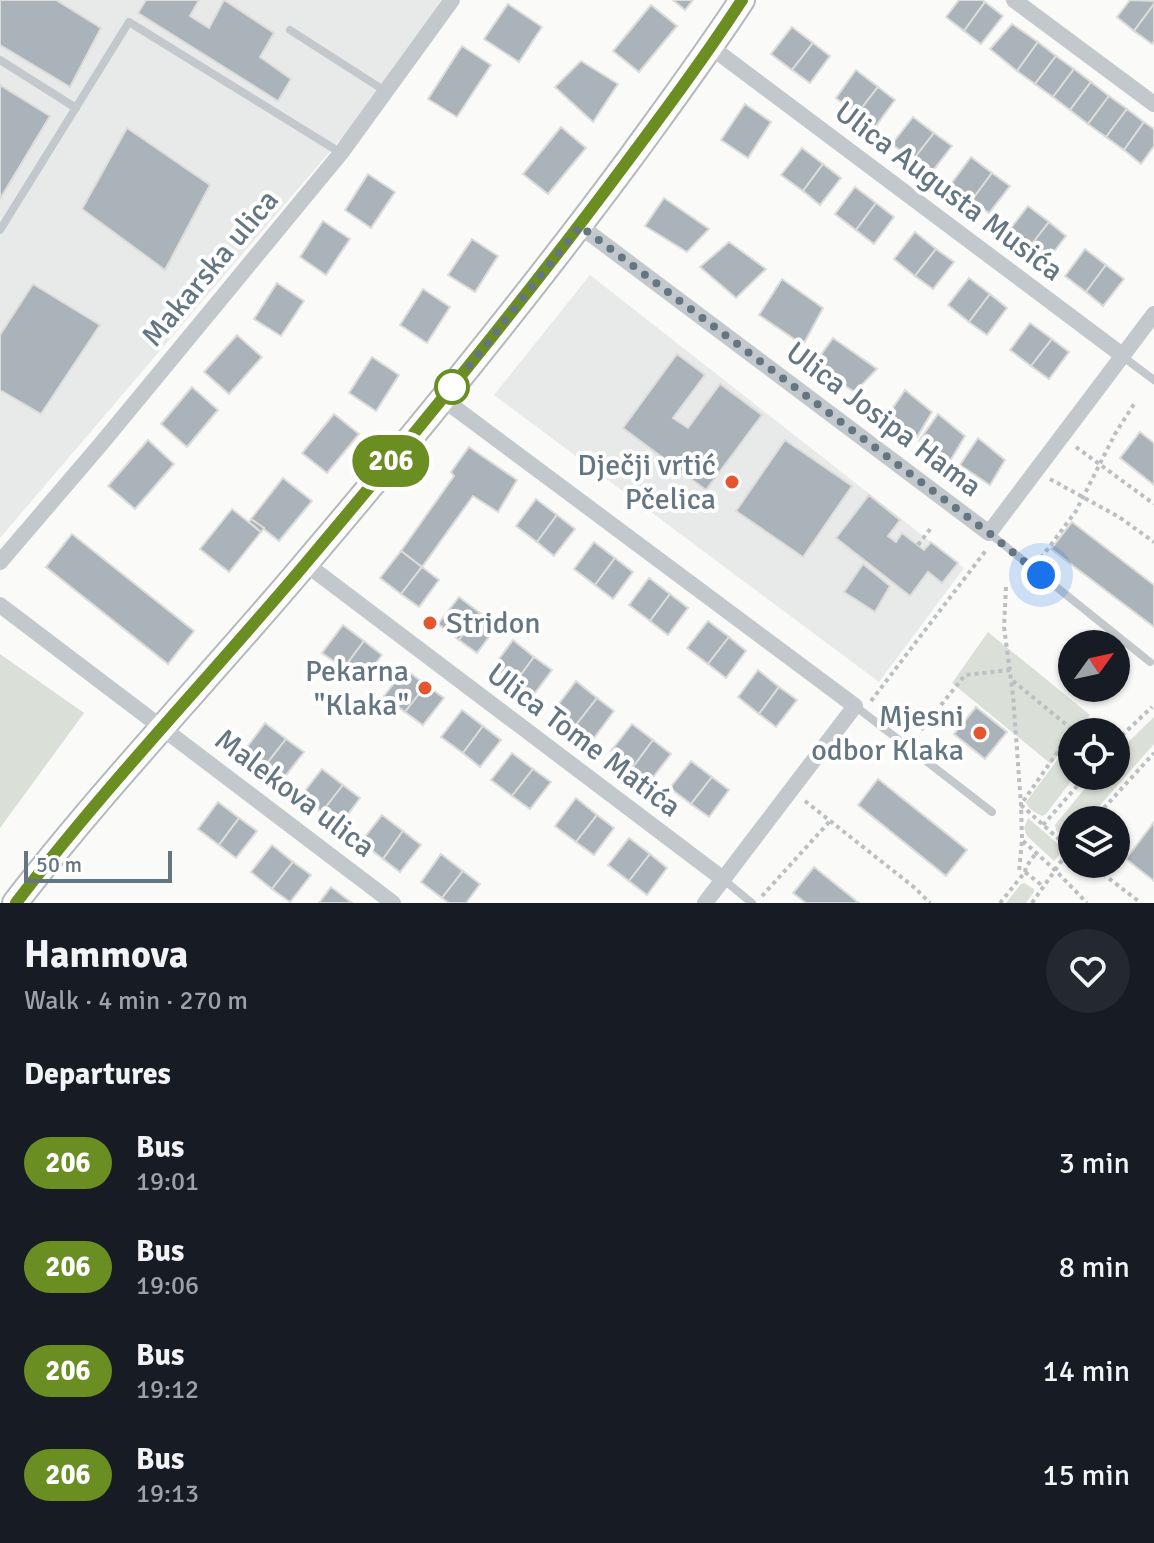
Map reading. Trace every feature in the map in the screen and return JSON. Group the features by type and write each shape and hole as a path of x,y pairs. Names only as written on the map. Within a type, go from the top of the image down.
{"street":[{"name":"Makarska ulica","path":"0,562 341,153 452,0"},
{"path":"23,900 95,804 306,564 443,399 580,226 742,0"},
{"path":"1014,0 1154,104"},
{"name":"Ulica Augusta Musića","path":"711,47 1122,355"},
{"name":"Ulica Josipa Hama","path":"580,226 990,538"},
{"path":"990,538 1154,314"},
{"path":"443,399 861,707 705,903"},
{"name":"Ulica Tome Matića","path":"306,564 723,879"},
{"name":"Malekova ulica","path":"0,605 393,903"}],"lane":[{"path":"0,230 129,22 341,153"},
{"path":"290,30 385,92"},
{"path":"0,60 76,108"},
{"name":"Ulica Augusta Musića","path":"1122,355 1154,380"},
{"name":"Ulica Josipa Hama","path":"990,538 1150,662"},
{"path":"861,707 992,812"},
{"name":"Ulica Tome Matića","path":"723,879 752,903"}],"path":[{"path":"1040,560 1076,511 1115,434 1134,404"},
{"path":"1075,445 1154,504"},
{"path":"1049,478 1119,517 1154,542"},
{"path":"918,545 931,528"},
{"path":"861,707 990,538"},
{"path":"1006,587 1004,627 1021,805 1022,872"},
{"path":"921,730 965,675 1010,670"},
{"path":"1011,680 1058,718"},
{"path":"1130,728 1152,707"},
{"path":"1021,805 1058,753"},
{"path":"1106,806 1154,753"},
{"path":"792,790 930,903"},
{"path":"1043,825 1074,790"},
{"path":"1021,805 1058,837"},
{"path":"761,897 830,821"},
{"path":"1022,840 1087,903"},
{"path":"1000,903 1036,853"},
{"path":"1036,902 1058,866"},
{"path":"1022,872 1044,887"},
{"path":"1108,878 1141,903"}],"shaded area":[{"path":"0,0 446,0 374,100 0,538"},
{"name":"Dječji vrtić Pčelica","path":"590,275 964,568 879,682 494,395"},
{"path":"988,632 1058,689 1058,702 1074,702 1090,715 1088,718 1058,718 1058,755 1051,764 952,683"},
{"path":"0,654 84,713 0,828"},
{"path":"1154,717 1154,744 1130,771 1130,740"},
{"path":"1058,759 1058,790 1064,790 1042,816 1030,809 1026,802"},
{"path":"1084,790 1113,790 1099,806 1071,806"},
{"path":"1028,818 1058,844 1058,856 1054,861 1027,836 1024,828"},
{"path":"1021,884 1034,889 1026,903 1006,903"}],"building":[{"path":"0,0 56,0 101,28 70,87 0,45"},
{"path":"146,0 199,0 190,16 209,28 224,0 274,33 260,57 291,79 278,101 138,13"},
{"path":"673,0 693,0 685,10"},
{"path":"959,0 985,2 964,31 946,17"},
{"path":"1130,0 1154,1 1134,31 1117,17"},
{"path":"985,2 1003,16 981,44 964,31"},
{"path":"508,4 542,27 519,62 484,39"},
{"path":"1154,4 1154,41 1152,44 1134,31"},
{"path":"651,5 677,26 639,72 613,51"},
{"path":"1012,24 1038,42 1017,71 990,49"},
{"path":"792,27 813,43 792,70 771,54"},
{"path":"1038,42 1056,56 1035,84 1017,71"},
{"path":"813,43 830,56 810,83 792,70"},
{"path":"462,46 491,65 457,117 428,99"},
{"path":"1056,56 1074,69 1053,97 1035,84"},
{"path":"581,61 618,84 593,122 555,87"},
{"path":"1074,69 1091,82 1070,110 1053,97"},
{"path":"856,70 878,87 857,114 836,98"},
{"path":"1091,82 1109,96 1088,124 1070,110"},
{"path":"0,85 50,116 0,199"},
{"path":"878,87 895,100 875,127 857,114"},
{"path":"1109,96 1127,109 1106,137 1088,124"},
{"path":"745,104 771,122 748,158 721,140"},
{"path":"1127,109 1144,122 1124,150 1106,137"},
{"path":"913,117 934,133 913,160 892,144"},
{"path":"1144,122 1154,129 1154,146 1141,164 1124,150"},
{"path":"561,127 586,148 548,194 523,174"},
{"path":"127,128 210,185 165,270 82,209"},
{"path":"934,133 952,146 931,173 913,160"},
{"path":"802,148 823,164 803,191 781,175"},
{"path":"971,157 992,173 972,200 951,184"},
{"path":"823,164 841,178 820,205 803,191"},
{"path":"992,173 1010,186 989,213 972,200"},
{"path":"368,174 395,192 371,228 345,210"},
{"path":"855,187 876,203 856,230 835,214"},
{"path":"664,198 709,229 687,252 645,226"},
{"path":"876,203 894,217 874,244 856,230"},
{"path":"1028,206 1049,222 1028,249 1007,233"},
{"path":"323,221 350,239 326,275 300,257"},
{"path":"1049,222 1066,236 1046,262 1028,249"},
{"path":"915,232 936,249 915,276 894,259"},
{"path":"472,239 498,256 475,292 448,275"},
{"path":"729,242 766,269 736,298 700,267"},
{"path":"936,249 954,262 933,289 915,276"},
{"path":"1085,249 1106,265 1086,292 1065,276"},
{"path":"1106,265 1124,279 1103,306 1086,292"},
{"path":"969,278 990,294 969,322 948,305"},
{"path":"782,279 823,308 803,345 759,315"},
{"path":"277,283 304,301 281,336 254,319"},
{"path":"33,284 100,325 41,414 0,390 0,335"},
{"path":"423,289 450,307 427,343 400,325"},
{"path":"990,294 1007,308 987,335 969,322"},
{"path":"1030,323 1052,339 1031,366 1010,350"},
{"path":"237,335 262,357 229,394 204,372"},
{"path":"833,338 877,369 855,392 813,366"},
{"path":"1052,339 1069,352 1049,379 1031,366"},
{"path":"677,354 705,375 673,418 688,428 720,384 762,415 706,490 623,428"},
{"path":"372,357 399,375 376,411 349,393"},
{"path":"192,387 218,410 187,447 161,424"},
{"path":"905,390 932,412 917,437 886,418"},
{"path":"334,414 359,434 327,473 302,453"},
{"path":"938,414 965,436 950,461 919,441"},
{"path":"1140,432 1154,443 1154,485 1120,458"},
{"path":"978,438 1005,460 990,485 960,465"},
{"path":"148,440 174,464 135,509 108,486"},
{"path":"785,440 852,486 803,557 736,511"},
{"path":"469,447 517,480 498,512 473,496 422,567 401,551 454,476 451,472"},
{"path":"283,478 312,501 279,541 251,519"},
{"path":"869,495 900,520 888,536 896,542 902,533 924,550 931,542 958,563 942,583 928,572 910,596 836,538"},
{"path":"536,499 557,515 537,542 516,526"},
{"path":"232,509 261,532 229,572 200,549"},
{"path":"557,515 575,529 554,556 537,542"},
{"path":"251,519 264,528 261,532 249,522"},
{"path":"1072,522 1154,585 1154,627 1051,549"},
{"path":"72,534 194,631 168,664 46,567"},
{"path":"594,542 615,558 595,585 574,569"},
{"path":"401,551 422,567 401,594 380,578"},
{"path":"615,558 633,572 613,599 595,585"},
{"path":"863,564 890,586 875,612 844,592"},
{"path":"422,567 439,580 419,607 401,594"},
{"path":"649,578 670,594 650,621 629,605"},
{"path":"670,594 688,608 668,635 650,621"},
{"path":"459,597 480,613 459,640 438,624"},
{"path":"480,613 497,626 477,653 459,640"},
{"path":"708,621 729,637 708,664 687,648"},
{"path":"343,625 364,641 344,668 322,653"},
{"path":"729,637 746,651 726,678 708,664"},
{"path":"513,640 534,657 514,684 493,667"},
{"path":"364,641 382,655 361,682 344,668"},
{"path":"534,657 552,670 532,697 514,684"},
{"path":"405,669 426,685 405,712 384,696"},
{"path":"758,670 779,687 759,714 738,697"},
{"path":"576,681 597,698 576,725 555,709"},
{"path":"426,685 444,698 423,725 405,712"},
{"path":"779,687 797,700 776,727 759,714"},
{"path":"597,698 614,711 594,738 576,725"},
{"name":"Mjesni odbor Klaka","path":"976,707 1007,732 985,759 954,734"},
{"path":"462,710 483,726 463,753 441,737"},
{"path":"265,723 286,739 265,766 245,750"},
{"path":"632,724 653,740 633,767 611,751"},
{"path":"483,726 501,740 480,767 463,753"},
{"path":"286,739 304,752 283,779 265,766"},
{"path":"653,740 671,754 650,781 633,767"},
{"path":"512,753 533,769 512,796 491,780"},
{"path":"691,761 712,777 691,804 670,788"},
{"path":"322,769 343,785 322,812 301,796"},
{"path":"533,769 551,782 530,809 512,796"},
{"path":"712,777 729,790 709,817 691,804"},
{"path":"878,779 967,850 946,876 858,805"},
{"path":"343,785 360,798 340,825 322,812"},
{"path":"576,798 597,815 576,842 555,826"},
{"path":"218,802 239,818 219,845 198,829"},
{"path":"382,815 403,831 383,859 361,842"},
{"path":"597,815 614,828 594,855 576,842"},
{"path":"239,818 257,831 236,858 219,845"},
{"path":"1154,822 1154,881 1130,862 1130,854"},
{"path":"403,831 421,845 400,872 383,859"},
{"path":"629,838 650,854 629,881 608,865"},
{"path":"272,845 293,862 272,889 251,872"},
{"path":"441,854 463,871 442,898 421,882"},
{"path":"650,854 667,868 647,895 629,881"},
{"path":"293,862 311,875 290,902 272,889"},
{"path":"814,867 859,903 806,903 793,893"},
{"path":"463,871 480,884 466,903 449,903 442,898"},
{"path":"331,887 352,903 319,903"}],"bus line":[{"name":"206","path":"16,903 95,804 306,564 443,399 580,226 742,0"}],"place":[{"name":"Dječji vrtić Pčelica","path":"732,482"},
{"name":"Stridon","path":"430,623"},
{"name":"Pekarna \"Klaka\"","path":"425,688"},
{"name":"Mjesni odbor Klaka","path":"980,733"}],"route":[{"path":"452,387 443,399 580,226 1041,575"}]}
